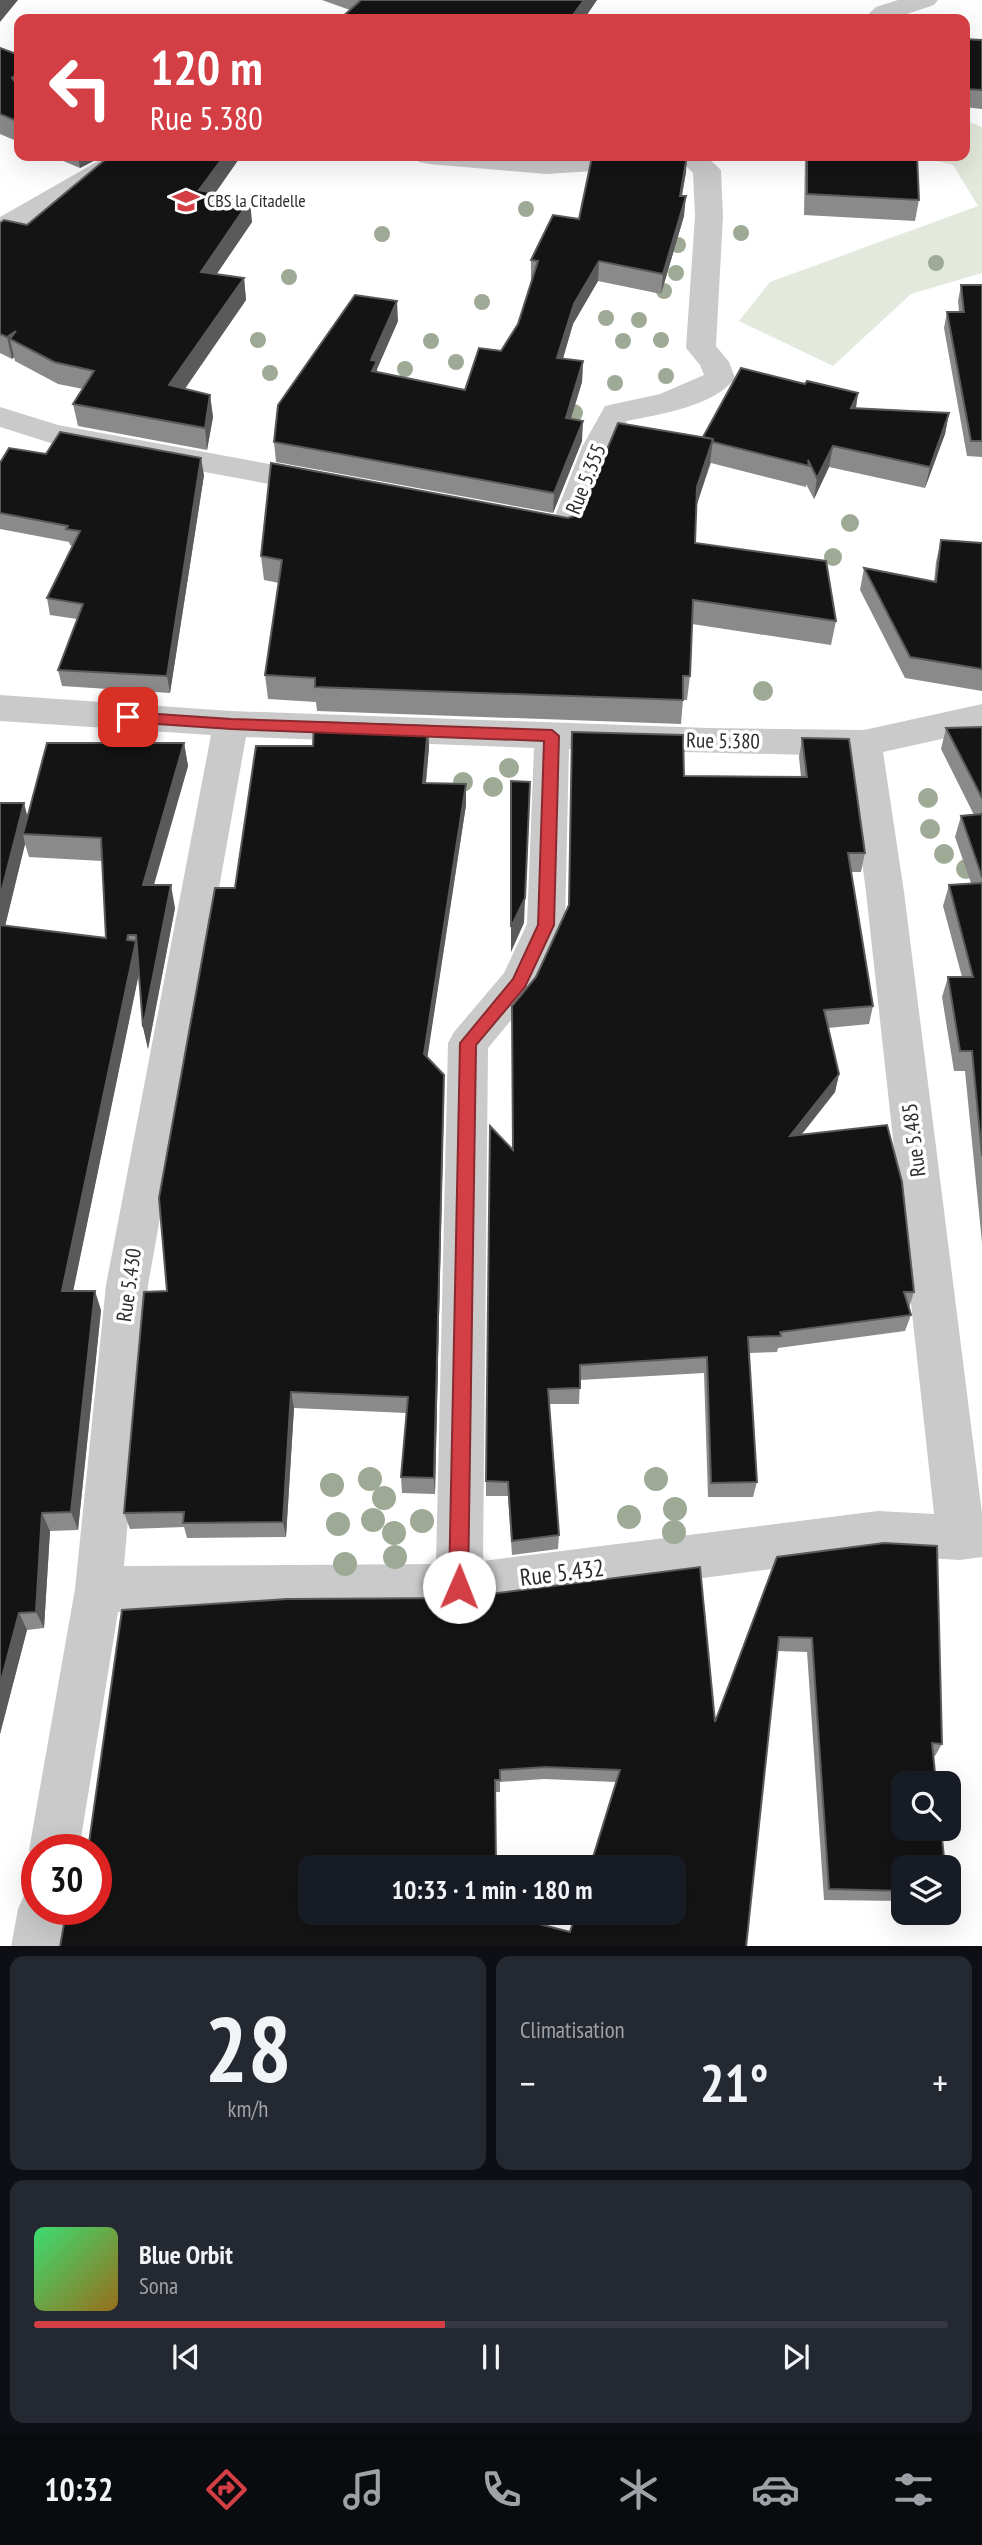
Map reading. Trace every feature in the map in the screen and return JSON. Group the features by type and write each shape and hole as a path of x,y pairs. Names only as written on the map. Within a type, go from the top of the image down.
{"street":[{"path":"882,14 925,0"},
{"path":"0,229 117,161"},
{"path":"488,161 546,166 631,161"},
{"name":"Rue 5.355","path":"499,516 566,529 598,447 616,413 661,405 706,388 720,377 714,362 701,348 709,216 708,170 696,161"},
{"path":"0,417 54,435 351,489"},
{"name":"Rue 5.380","path":"0,708 231,724 552,736 864,743 982,717"},
{"name":"Rue 5.430","path":"57,1834 98,1589 127,1285 231,724"},
{"path":"459,1587 468,1043 519,983 546,925 552,736"},
{"name":"Rue 5.485","path":"864,743 971,1536"},
{"name":"Rue 5.432","path":"98,1589 459,1587 878,1533 971,1536"},
{"path":"37,1946 41,1925"}],"shaded area":[{"path":"970,122 982,127 982,273 911,294 833,366 739,321 770,282 978,206 953,165 937,161 970,161"}],"building":[{"path":"361,0 584,0 574,14 346,14"},
{"path":"970,39 982,40 982,90 970,89"},
{"path":"0,48 14,53 14,120 0,114"},
{"path":"104,161 220,161 199,190 250,200 201,272 244,278 169,385 210,395 205,428 73,404 94,371 54,362 10,339 16,331 7,337 0,334 0,223 4,220 27,225"},
{"path":"591,161 686,161 680,196 686,196 663,274 599,261 574,304 557,358 583,361 566,418 583,421 554,493 274,442 278,405 355,295 397,301 371,360 377,361 372,371 465,390 479,348 501,351 518,324 538,261 531,260 553,215 579,219"},
{"path":"807,161 917,161 919,200 807,194"},
{"path":"961,285 982,285 982,441 971,441 947,312 964,312"},
{"path":"741,368 805,384 807,381 858,393 851,408 949,413 930,467 833,446 817,478 808,460 809,466 713,442 713,439 703,437"},
{"path":"618,423 713,439 697,487 695,543 826,561 836,621 693,600 690,676 683,676 683,700 315,687 315,678 265,675 282,560 261,556 271,463 568,518 580,514"},
{"path":"60,432 201,458 167,676 58,670 83,604 47,598 80,531 66,529 68,526 0,513 0,463 9,448 46,454"},
{"path":"941,540 982,543 982,669 910,657 864,568 936,582"},
{"path":"314,722 428,726 423,783 466,784 424,1054 444,1075 434,1478 401,1477 408,1397 291,1392 283,1522 183,1523 184,1512 124,1513 144,1292 167,1291 159,1198 215,888 235,888 256,746 313,746"},
{"path":"982,727 982,798 946,728"},
{"path":"572,732 683,735 684,776 807,777 802,738 849,739 865,853 848,853 873,1006 824,1010 839,1074 790,1136 887,1125 902,1182 914,1292 904,1292 911,1315 780,1332 781,1336 748,1337 757,1482 711,1483 707,1357 580,1365 580,1388 548,1389 559,1535 512,1541 508,1482 486,1481 490,1126 513,1150 512,1006 536,977 569,905"},
{"path":"47,743 184,743 143,885 171,885 143,1027 136,935 128,935 127,940 136,941 62,1291 95,1291 71,1512 42,1513 36,1612 19,1613 0,1685 0,925 106,938 101,838 23,834"},
{"path":"511,781 530,782 525,898 511,927"},
{"path":"0,803 24,803 0,897"},
{"path":"982,814 982,877 961,816"},
{"path":"982,883 982,1156 972,1051 960,1051 948,977 973,977 949,885"},
{"path":"884,1543 937,1546 942,1744 932,1743 935,1771 891,1771 891,1841 942,1841 944,1855 891,1855 891,1891 829,1889 812,1638 779,1637 746,1946 60,1946 64,1925 112,1925 112,1834 90,1834 122,1610 287,1599 459,1598 700,1567 715,1722 777,1557","holes":["545,1767 620,1770 594,1855 686,1855 686,1925 572,1925 570,1932 543,1925 298,1925 298,1855 496,1855 495,1780 500,1780 500,1770"]}],"place":[{"name":"CBS la Citadelle","path":"186,201"}],"route":[{"path":"128,717 231,724 552,736 546,925 519,983 468,1043 459,1587"}]}
